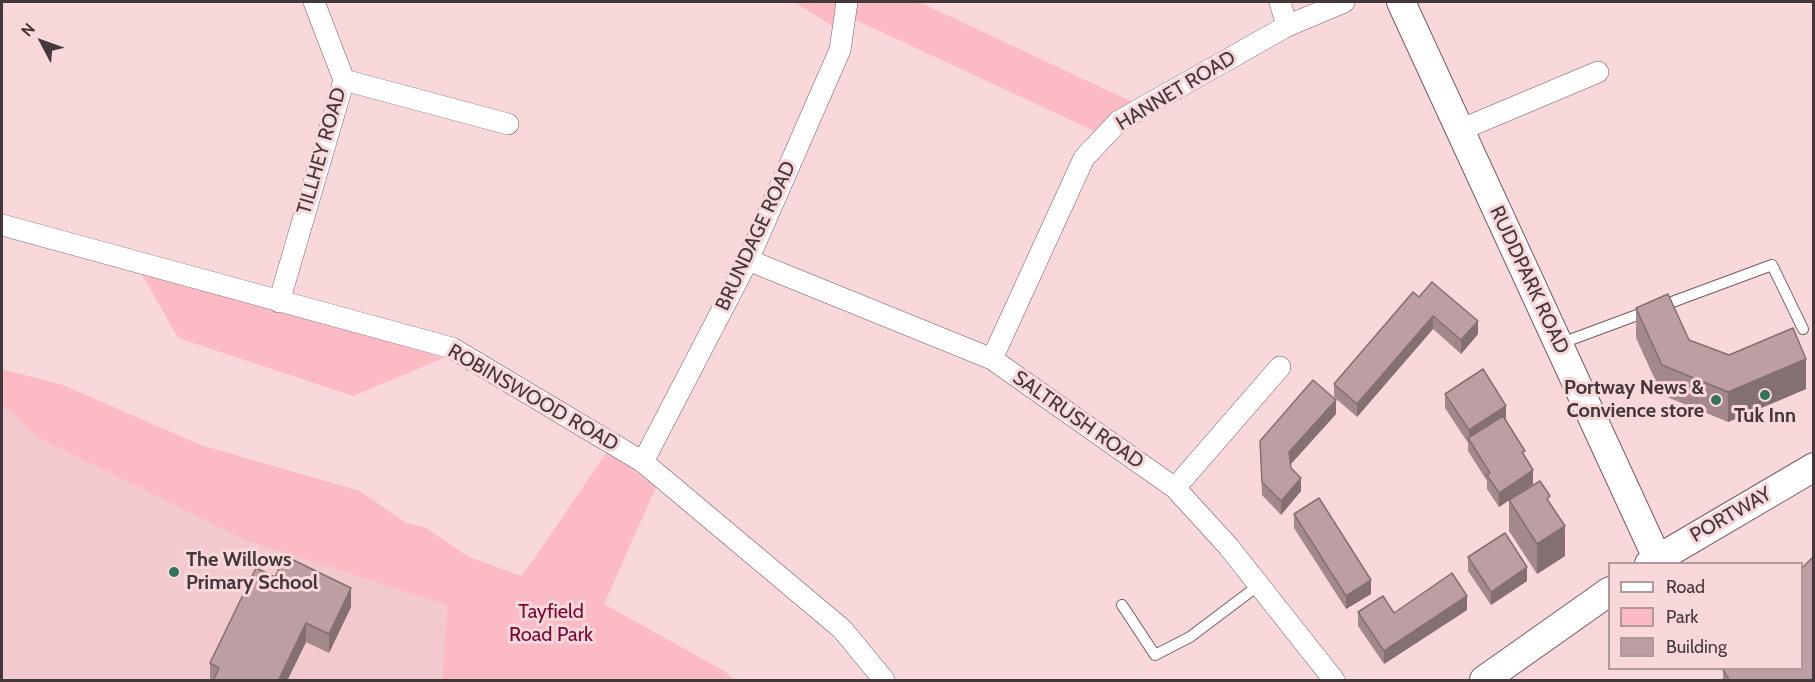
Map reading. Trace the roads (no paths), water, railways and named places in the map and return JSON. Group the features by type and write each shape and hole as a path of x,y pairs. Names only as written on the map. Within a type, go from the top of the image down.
{"street":[{"name":"TILLHEY ROAD","path":"279,302 344,80 314,2"},
{"name":"BRUNDAGE ROAD","path":"643,462 748,260 840,50 847,2"},
{"path":"1280,2 1287,26"},
{"name":"HANNET ROAD","path":"992,359 1084,158 1119,121 1287,26 1344,2"},
{"name":"RUDDPARK ROAD","path":"1401,2 1558,344 1653,561"},
{"path":"1460,130 1598,72"},
{"path":"344,80 508,124"},
{"name":"ROBINSWOOD ROAD","path":"2,225 452,348 643,462 842,629 884,681"},
{"name":"SALTRUSH ROAD","path":"748,260 992,359 1175,488 1228,546 1334,681"},
{"path":"1175,488 1280,367"},
{"name":"PORTWAY","path":"1653,561 1814,467"},
{"path":"1484,681 1608,592"}],"lane":[{"path":"1558,344 1772,265 1803,329"},
{"path":"1122,605 1155,655 1190,637 1259,585"}],"place":[{"name":"Tuk Inn","path":"1765,395"},
{"name":"Portway News & Convience store","path":"1716,400"},
{"name":"The Willows Primary School","path":"174,572"}],"park label":[{"name":"Tayfield Road Park","path":"551,624"}]}
